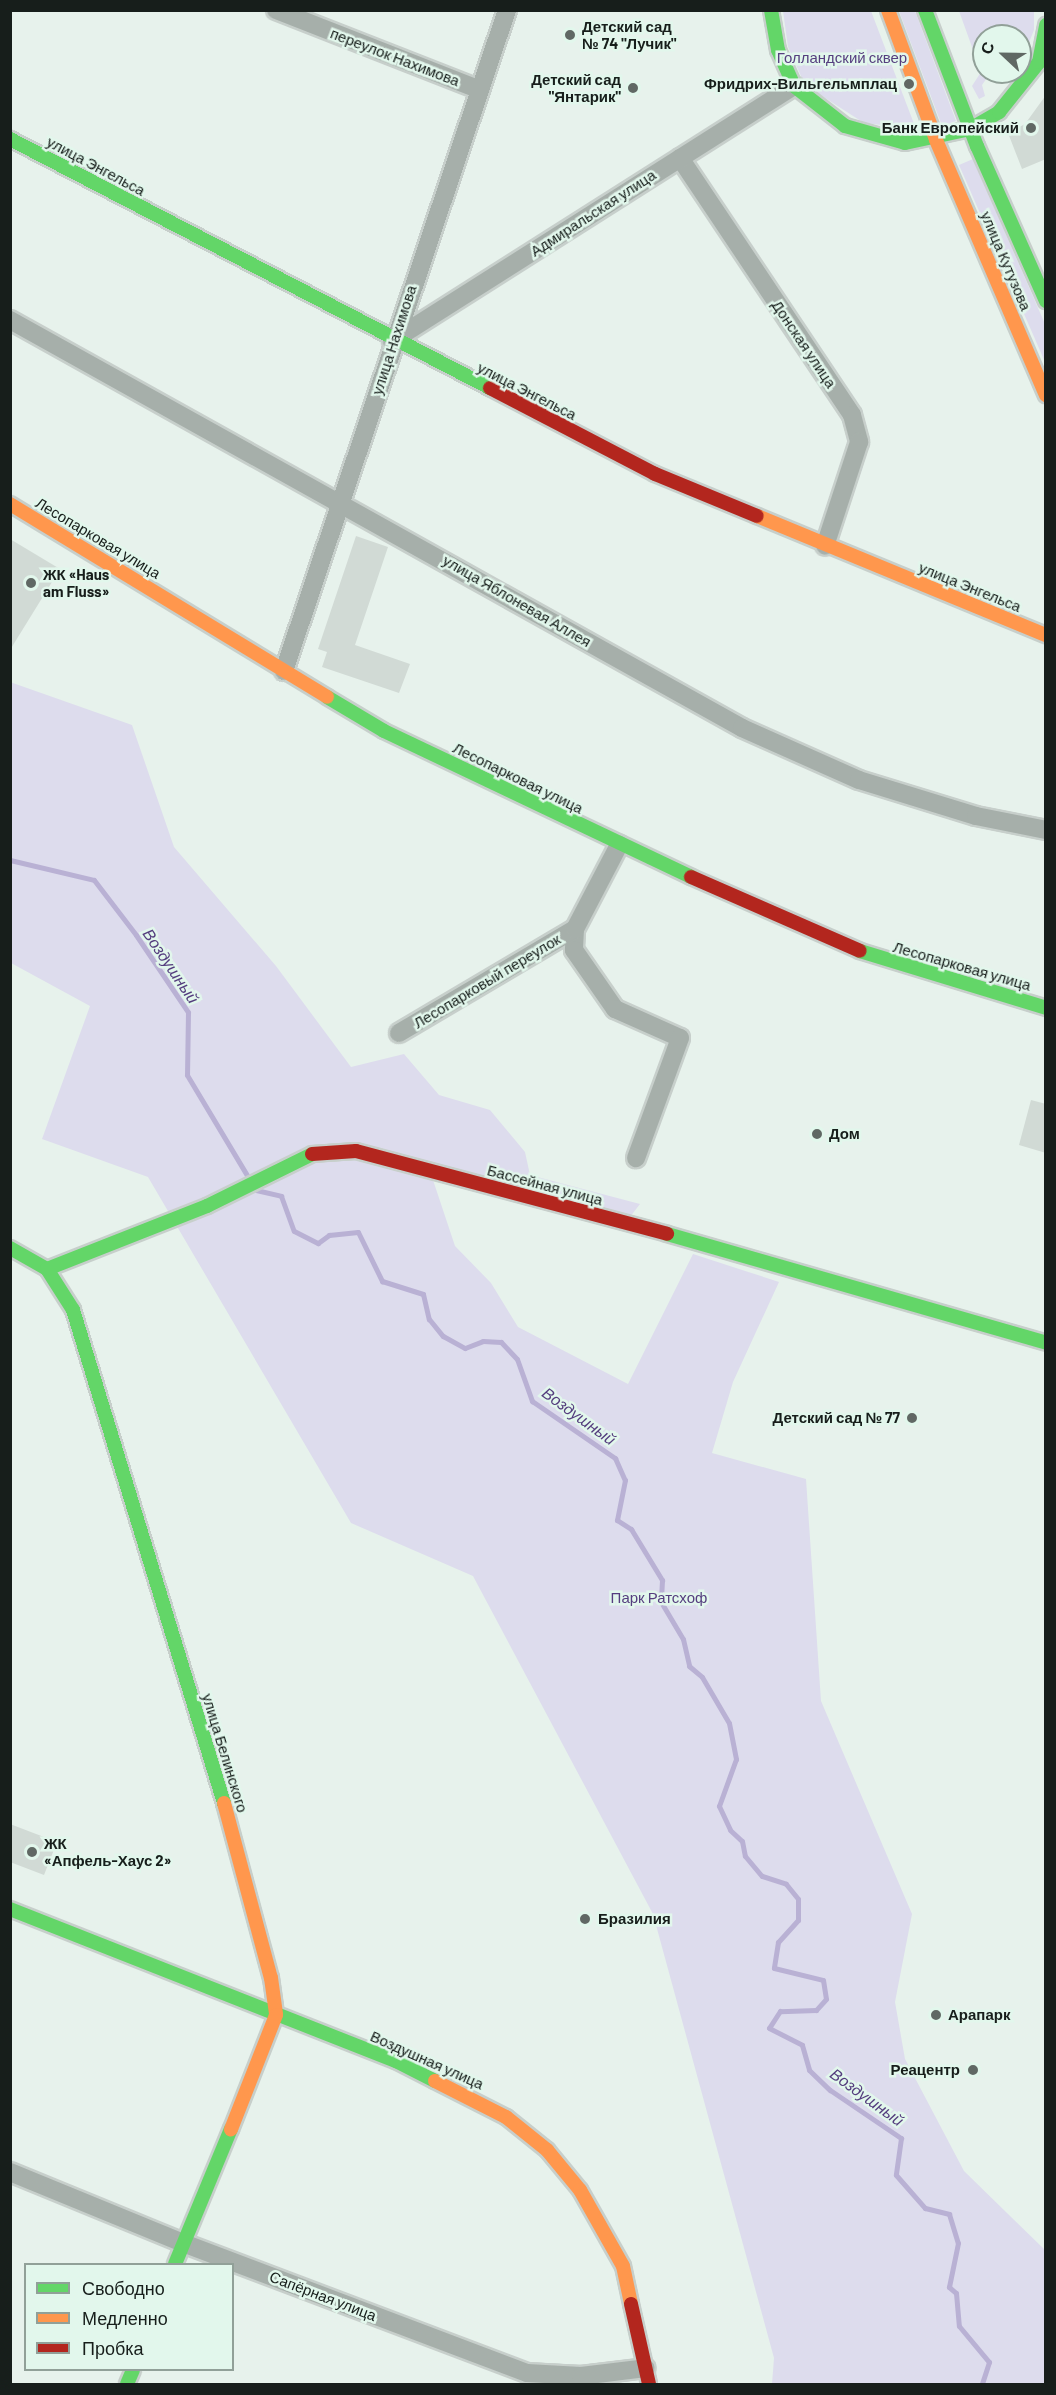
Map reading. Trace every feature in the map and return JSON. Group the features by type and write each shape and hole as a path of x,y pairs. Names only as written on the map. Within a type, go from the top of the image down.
{"street":[{"name":"переулок Нахимова","path":"276,10 480,90"},
{"name":"улица Нахимова","path":"284,671 343,502 392,341 507,10"},
{"path":"771,10 778,50 794,86 818,109 855,129 884,140 936,140 970,129 999,112 1042,63 1046,25"},
{"name":"улица Кутузова","path":"888,10 936,140 1046,395"},
{"name":"улица Кутузова","path":"925,10 970,129 1046,301"},
{"name":"Адмиральская улица","path":"392,341 794,86"},
{"name":"улица Энгельса","path":"10,139 392,341 655,474 825,546 1046,635"},
{"name":"Донская улица","path":"680,158 852,415 859,441 825,546"},
{"name":"улица Яблоневая Аллея","path":"10,320 343,502 742,728 859,780 976,816 1046,830"},
{"name":"Лесопарковая улица","path":"10,504 384,731 619,845 878,959 1046,1008"},
{"name":"Лесопарковый переулок","path":"619,845 575,929 574,950 615,1009 680,1038 636,1158"},
{"name":"Лесопарковый переулок","path":"399,1033 575,929"},
{"name":"Бассейная улица","path":"47,1269 207,1206 307,1154 356,1151 857,1285 1046,1343"},
{"name":"улица Белинского","path":"10,1248 34,1257 47,1269 74,1310 224,1804 271,1978 276,2015 176,2263"},
{"name":"Воздушная улица","path":"10,1909 455,2088 506,2117 547,2150 580,2190 623,2266 647,2376"},
{"name":"Сапёрная улица","path":"10,2172 234,2263"},
{"name":"Сапёрная улица","path":"234,2263 527,2373 647,2376"},
{"path":"127,2385 133,2371"}],"green space":[{"name":"Голландский сквер","path":"783,11 871,11 916,129 864,123 805,85 788,47"},
{"path":"899,11 915,11 956,121 942,126"},
{"path":"959,11 1034,11 1032,35 1032,24 972,24 972,47"},
{"path":"983,84 985,96 979,99 972,86"},
{"path":"973,159 1045,324 1045,362 959,165"},
{"name":"Парк Ратсхоф","path":"10,682 132,725 174,847 276,966 351,1067 404,1054 439,1095 490,1110 525,1152 530,1175 640,1204 630,1217 432,1177 455,1246 491,1283 518,1327 628,1384 693,1254 779,1282 733,1382 712,1453 806,1479 821,1701 912,1914 895,2002 905,2059 964,2171 1045,2250 1045,2384 772,2384 774,2358 653,1914 473,1576 351,1523 148,1177 42,1139 90,1006 11,963"}],"building":[{"name":"Банк Европейский","path":"1046,95 1046,159 1022,169 1008,133 1025,124"},
{"path":"356,536 388,547 355,645 410,664 399,693 322,667 327,652 318,649"},
{"name":"ЖК «Haus am Fluss»","path":"10,539 60,569 10,650"},
{"path":"1031,1100 1046,1104 1046,1153 1019,1145"},
{"name":"ЖК «Апфель-Хаус 2»","path":"10,1824 57,1842 44,1875 10,1862"}],"waterway":[{"name":"Воздушный","path":"10,860 94,880 136,935 188,1012 187,1075 248,1177"},
{"name":"Воздушный","path":"256,1190 281,1196 294,1231 318,1243 329,1235 358,1232 382,1281 423,1294 429,1319 443,1336 465,1348 483,1341 501,1342 517,1359 532,1401 615,1458 625,1480 617,1520 631,1529 662,1580 661,1602 683,1639 689,1666 702,1677 729,1723 736,1759 719,1806 730,1830 742,1841 745,1856 762,1876 786,1884 798,1899 798,1920 778,1942 774,1968 823,1980 826,1999 816,2010 780,2011 769,2028 802,2045 809,2070 830,2090 901,2138 896,2175 925,2208 949,2214 958,2243 949,2287 956,2293 959,2326 989,2362 982,2384"}],"traffic: fast":[{"path":"771,10 778,50 794,86 845,126 905,143 970,129 999,112 1039,62 1046,25"},
{"path":"925,10 977,146 1046,301"},
{"path":"10,139 490,388"},
{"path":"327,697 384,731 691,877"},
{"path":"860,951 1046,1008"},
{"path":"47,1269 207,1206 312,1154"},
{"path":"667,1234 1046,1343"},
{"path":"10,1248 47,1269 73,1310 224,1803"},
{"path":"10,1909 396,2061 435,2081"},
{"path":"175,2263 231,2129"},
{"path":"127,2384 133,2371"}],"traffic: slow":[{"path":"888,10 936,140 1046,395"},
{"path":"10,504 327,697"},
{"path":"757,516 1046,635"},
{"path":"224,1803 271,1978 276,2015 231,2129"},
{"path":"435,2081 506,2117 547,2150 580,2190 623,2266 631,2304"}],"traffic: jam":[{"path":"490,388 655,474 757,516"},
{"path":"691,877 860,951"},
{"path":"312,1154 356,1151 667,1234"},
{"path":"631,2304 649,2384"}],"place":[{"name":"Детский сад № 74 \"Лучик\"","path":"570,35"},
{"name":"Фридрих-Вильгельмплац","path":"909,84"},
{"name":"Детский сад \"Янтарик\"","path":"633,88"},
{"name":"Банк Европейский","path":"1031,128"},
{"name":"ЖК «Haus am Fluss»","path":"31,583"},
{"name":"Дом","path":"817,1134"},
{"name":"Детский сад № 77","path":"912,1418"},
{"name":"ЖК «Апфель-Хаус 2»","path":"32,1852"},
{"name":"Бразилия","path":"585,1919"},
{"name":"Арапарк","path":"936,2015"},
{"name":"Реацентр","path":"973,2070"}]}
